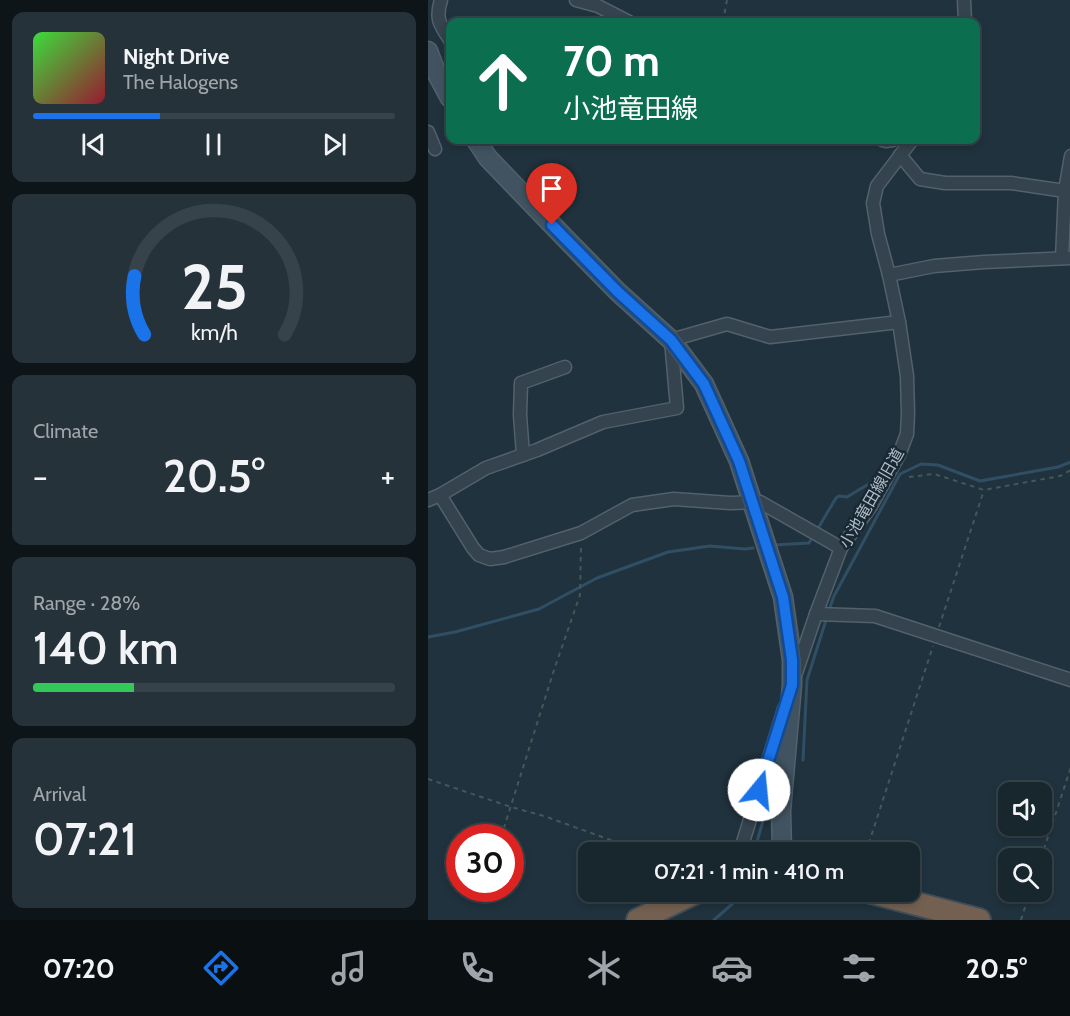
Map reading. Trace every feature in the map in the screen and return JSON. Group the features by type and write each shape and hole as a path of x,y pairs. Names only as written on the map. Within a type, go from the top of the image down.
{"highway":[{"path":"638,920 675,902"},
{"path":"909,902 979,920"}],"main road":[{"path":"428,51 446,91"},
{"path":"479,144 488,158 618,292 671,340 704,384 739,461 783,597 792,660 792,685 781,811 782,842"}],"street":[{"path":"441,0 438,23 446,34"},
{"path":"576,0 598,6 621,18"},
{"path":"964,0 965,18"},
{"path":"428,132 435,149"},
{"name":"小池竜田線旧道","path":"743,842 792,685 824,614 841,548 871,506 899,455 907,434 907,376 899,322 873,203 877,186 909,144"},
{"path":"900,155 920,179 945,183 1011,183 1065,191"},
{"path":"889,275 934,266 1066,258 1065,191 1070,156"},
{"path":"841,548 760,502 730,503 674,499 632,505 581,533 504,557 490,559 479,555 434,498 486,468 603,422 677,408 671,340 727,324 770,337 899,322"},
{"path":"523,455 520,415 521,384 565,367"},
{"path":"824,614 875,616 1070,680"}],"path":[{"path":"724,18 727,0"},
{"path":"909,477 934,474 984,490 1060,476 1070,470"},
{"path":"869,842 984,490"},
{"path":"505,824 580,595 581,533"},
{"path":"1044,848 1070,767"},
{"path":"428,778 616,842"},
{"path":"1021,920 1027,902"}],"waterway":[{"path":"829,610 834,596 900,474 921,464 938,465 980,481 1058,467 1071,462"},
{"path":"817,530 836,498 847,497 882,476"},
{"path":"774,545 809,543 813,536"},
{"path":"428,637 539,609 597,578 668,552 710,546 753,548"},
{"path":"803,760 807,680 827,617"},
{"path":"757,842 771,793"},
{"path":"714,920 734,902"}],"route":[{"path":"552,225 618,292 671,340 704,384 739,461 783,597 792,660 792,685 759,790"}]}
